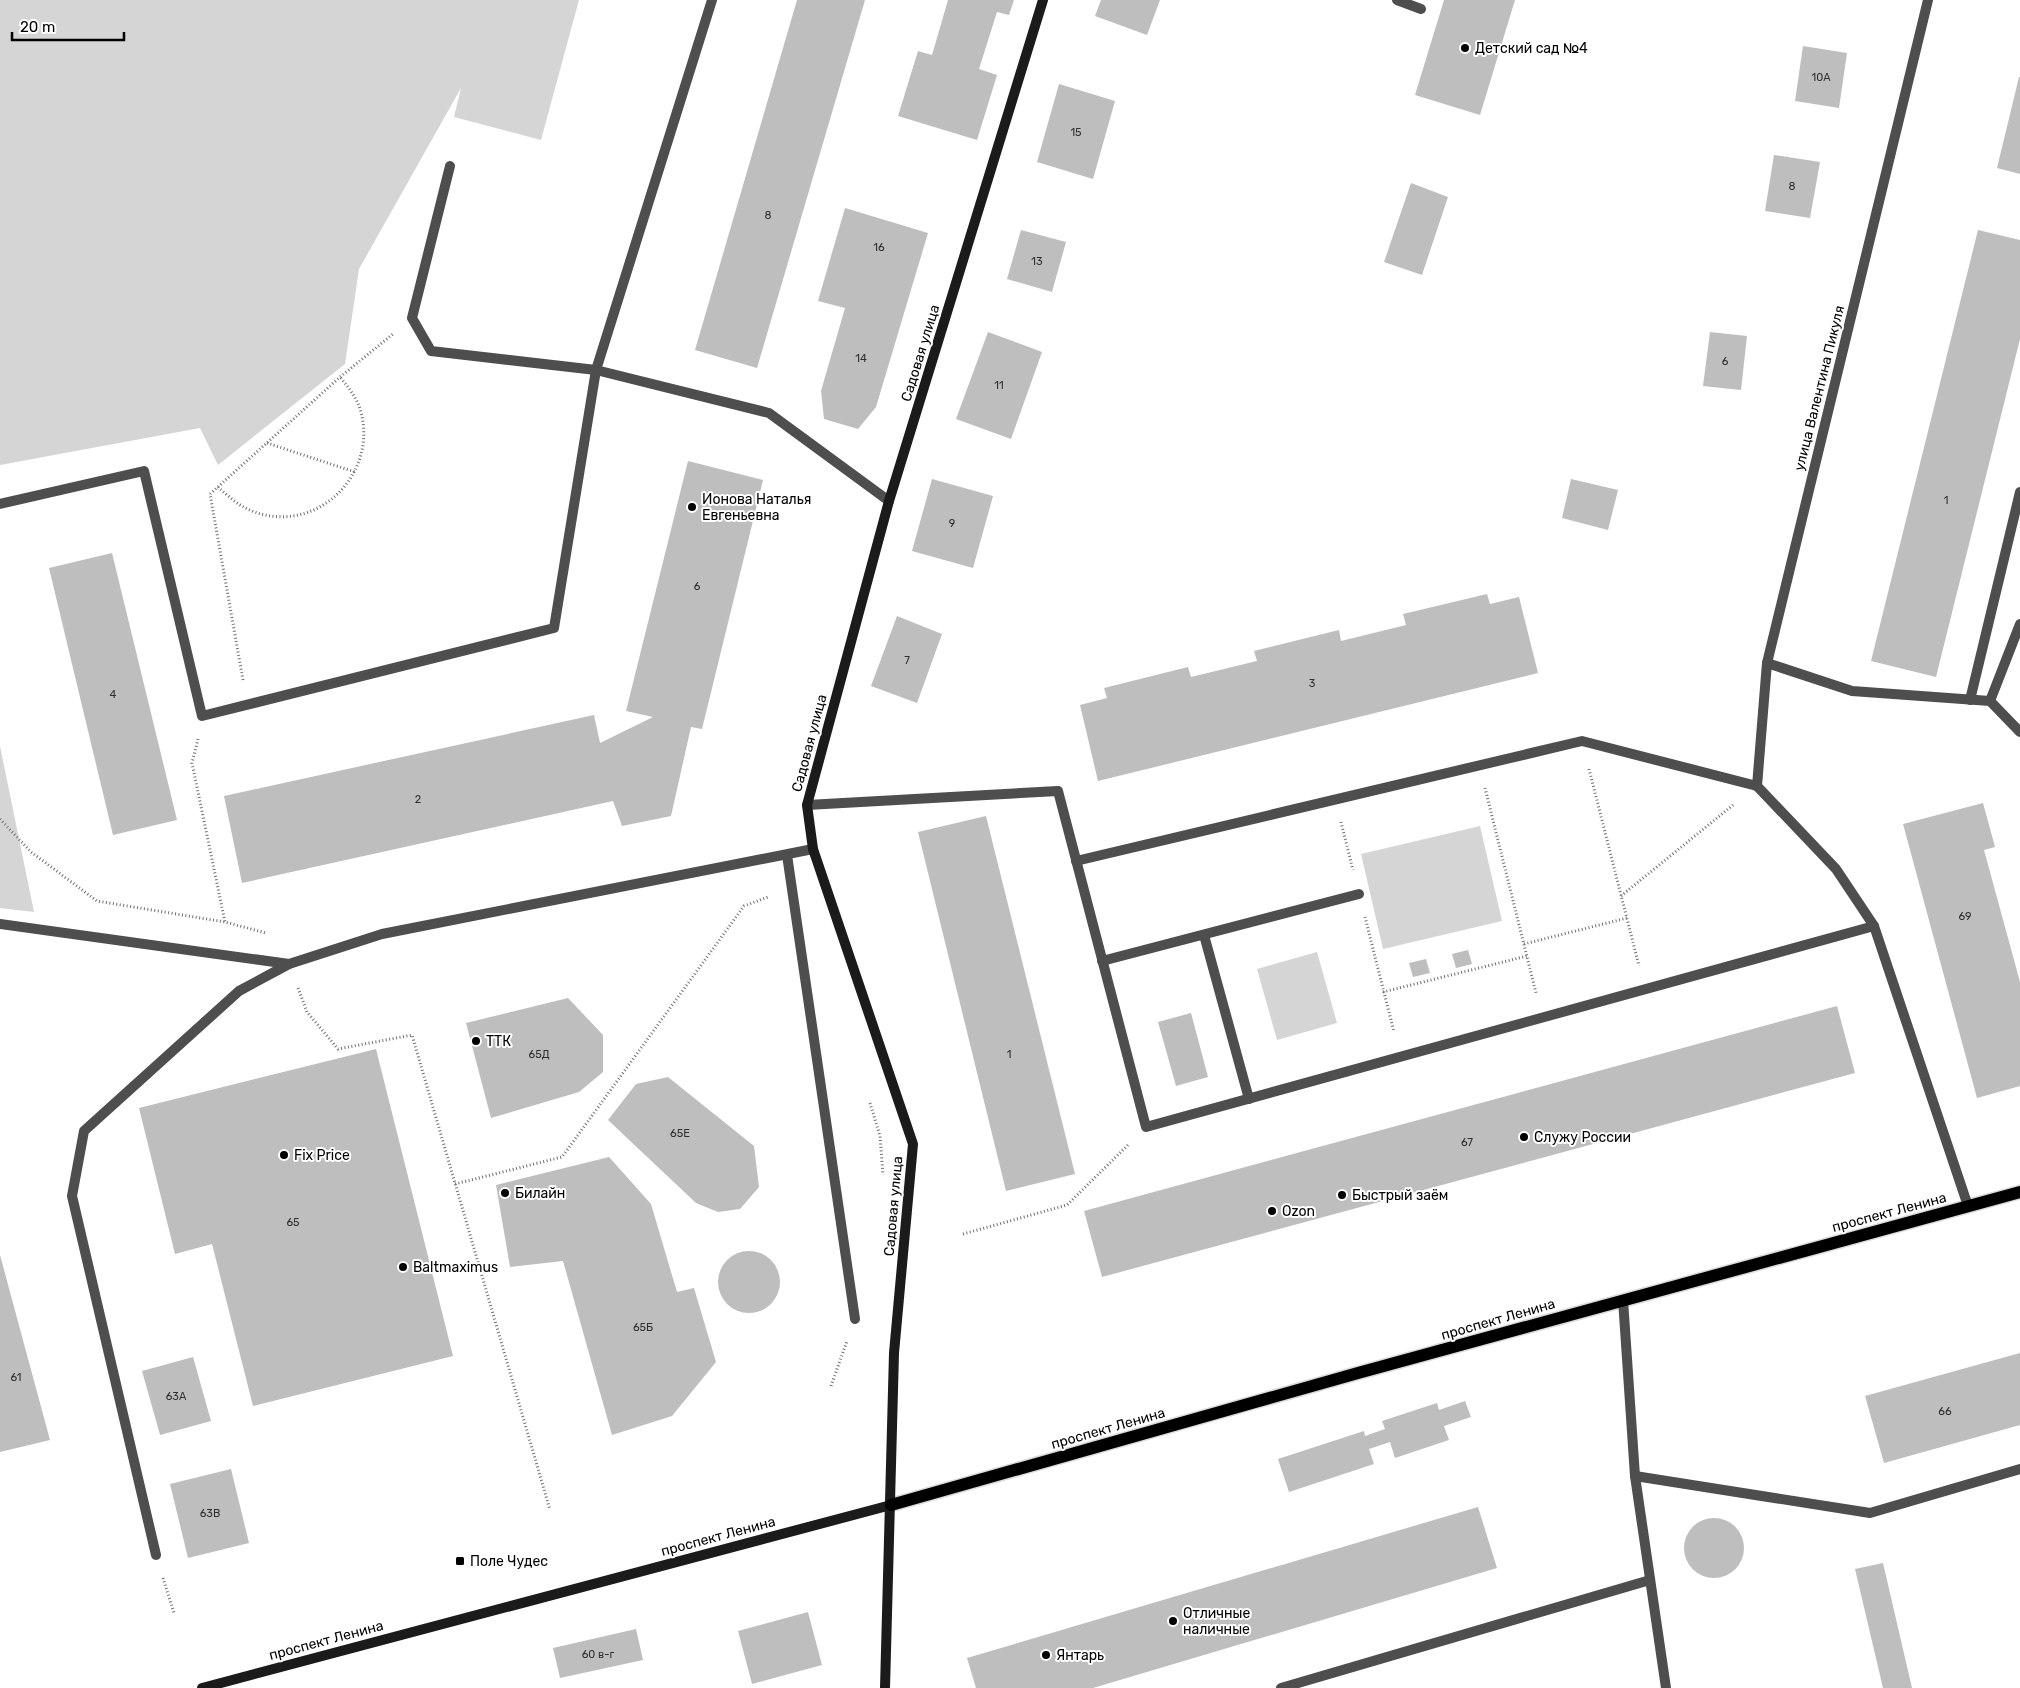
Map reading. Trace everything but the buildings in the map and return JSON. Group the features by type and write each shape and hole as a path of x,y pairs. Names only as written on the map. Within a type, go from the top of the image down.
{"main road":[{"name":"проспект Ленина","path":"891,1505 1623,1300 2020,1192"}],"street":[{"path":"0,504 144,471 202,716 554,628 596,370 712,0"},
{"name":"Садовая улица","path":"886,1688 894,1353 913,1144 813,849 807,805 889,501 1043,0"},
{"path":"1397,0 1421,9"},
{"name":"улица Валентина Пикуля","path":"1757,786 1766,663 1928,0"},
{"path":"450,166 412,318 431,351 596,370 769,413 889,501"},
{"path":"1970,700 2020,492"},
{"path":"1990,701 2020,624"},
{"path":"1766,663 1852,691 1990,701 2020,732"},
{"path":"1076,861 1582,741 1757,786 1836,869 1874,926 1968,1206"},
{"path":"807,805 1058,790 1146,1127 1874,926"},
{"path":"156,1555 72,1196 84,1132 239,991 289,964 382,934 813,849"},
{"path":"787,855 855,1319"},
{"path":"1102,961 1359,894"},
{"path":"0,924 289,964"},
{"path":"1204,935 1249,1099"},
{"path":"1623,1300 1635,1476 1666,1688"},
{"path":"1635,1476 1870,1513 2020,1469"},
{"name":"проспект Ленина","path":"202,1688 891,1505"},
{"path":"1281,1688 1650,1580"}],"path":[{"path":"247,705 210,494 340,377 412,318"},
{"path":"218,487 233,501 251,511 271,517 311,512 329,502 344,489 355,472 362,452 364,432 361,412 353,393 340,377"},
{"path":"267,443 355,472"},
{"path":"202,716 192,763 225,922"},
{"path":"1582,741 1645,989"},
{"path":"1479,766 1542,1018"},
{"path":"1621,896 1757,786"},
{"path":"1335,800 1400,1057"},
{"path":"0,819 31,852 97,901 225,922 275,936 289,964"},
{"path":"455,1184 562,1157 744,906 772,895"},
{"path":"1523,944 1627,918"},
{"path":"1384,992 1527,956"},
{"path":"307,1012 338,1049 412,1035 550,1510"},
{"path":"963,1234 1067,1205 1146,1127"},
{"path":"156,1555 174,1613"}],"shaded area":[{"path":"0,0 579,0 541,140 454,117 461,88 359,269 345,364 218,465 200,428 0,465"},
{"path":"0,746 34,912 0,908"},
{"path":"1480,826 1502,921 1383,949 1361,854"},
{"path":"1317,952 1337,1023 1277,1040 1257,969"}],"place":[{"name":"Детский сад №4","path":"1465,48"},
{"name":"Ионова Наталья Евгеньевна","path":"692,507"},
{"name":"ТТК","path":"476,1041"},
{"name":"Служу России","path":"1524,1137"},
{"name":"Fix Price","path":"284,1155"},
{"name":"Билайн","path":"505,1193"},
{"name":"Быстрый заём","path":"1342,1195"},
{"name":"Ozon","path":"1272,1211"},
{"name":"Baltmaximus","path":"403,1267"},
{"name":"Поле Чудес","path":"460,1561"},
{"name":"Отличные наличные","path":"1173,1621"},
{"name":"Янтарь","path":"1046,1655"}]}
